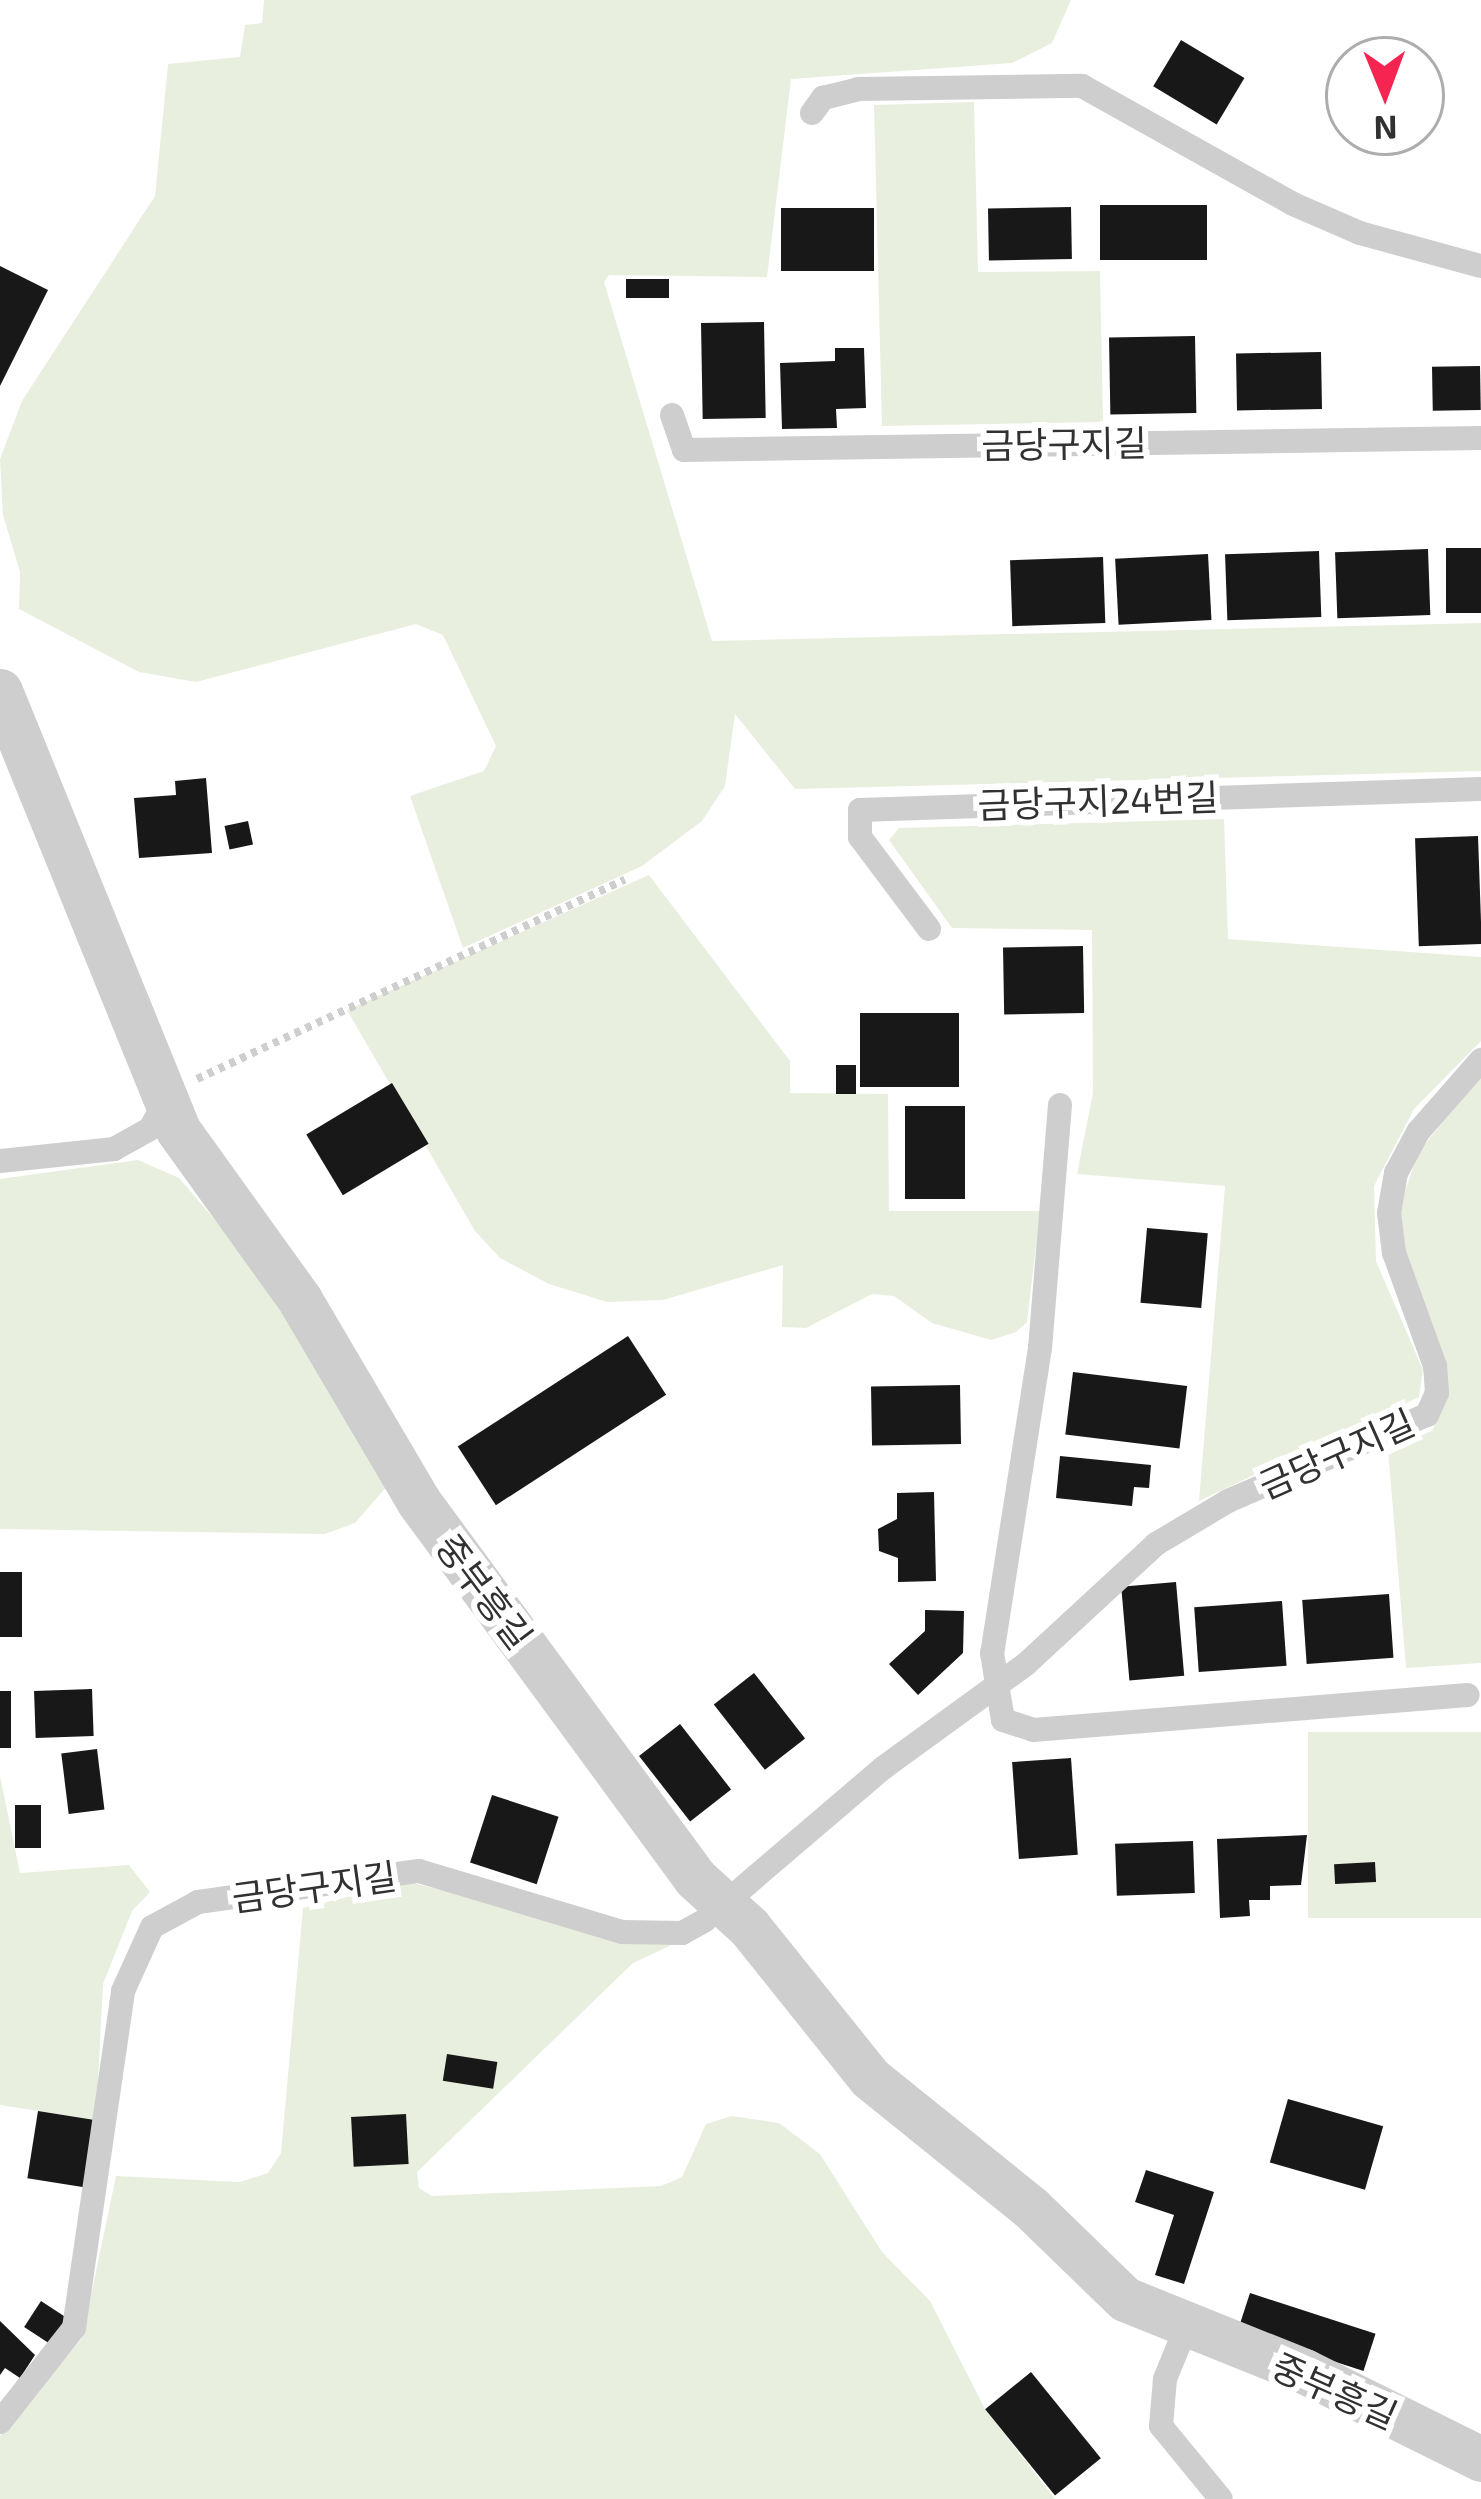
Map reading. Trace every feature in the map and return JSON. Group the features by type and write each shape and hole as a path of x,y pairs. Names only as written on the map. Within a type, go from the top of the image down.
{"street":[{"name":"중부흥길","path":"0,692 178,1130 300,1300 419,1502 695,1878 722,1902 870,2078 1031,2208 1126,2299 1185,2330 1304,2372 1481,2459"}],"lane":[{"path":"812,113 823,98 858,88 1082,86 1293,205 1378,239 1481,266"},
{"name":"금당구지길","path":"672,416 684,450 1481,438"},
{"name":"금당구지24번길","path":"929,929 860,837 860,810 1481,789"},
{"name":"금당구지길","path":"0,2422 74,2328 123,1991 135,1955 170,1911 419,1871 654,1935 682,1933 993,1688 1156,1544 1228,1501 1427,1415 1438,1393 1435,1366 1394,1253 1389,1213 1396,1174 1418,1132 1481,1060"},
{"path":"0,1161 114,1149 150,1130 166,1100"},
{"path":"1060,1105 1059,1184 993,1688 1003,1720 1033,1730 1468,1695"},
{"path":"1185,2330 1165,2379 1161,2426 1221,2499"}],"path":[{"path":"166,1100 272,1037 626,879"}],"green space":[{"path":"264,0 1071,0 1052,43 1012,63 791,79 767,277 609,275 604,282 712,641 1481,623 1481,771 795,789 735,714 725,786 702,821 642,866 463,948 410,796 484,771 496,746 443,635 416,624 196,682 139,672 19,609 20,572 3,515 0,459 22,401 155,196 168,64 240,57 245,25 262,23"},
{"path":"974,102 978,272 1100,271 1103,422 882,426 874,105"},
{"path":"1224,819 1228,939 1481,957 1481,1041 1414,1109 1374,1186 1376,1261 1423,1370 1419,1397 1199,1501 1225,1186 1077,1174 1093,1093 1092,930 952,928 889,840 899,828"},
{"path":"649,875 790,1061 790,1093 888,1094 889,1211 1040,1211 1027,1322 1016,1332 991,1340 932,1323 894,1296 872,1294 806,1328 782,1327 783,1265 663,1300 607,1302 549,1284 500,1258 475,1231 347,1010"},
{"path":"1481,1075 1481,1663 1406,1668 1388,1449 1432,1431 1448,1391 1404,1256 1398,1212 1418,1153"},
{"path":"138,1160 179,1178 251,1262 389,1484 355,1523 325,1534 0,1529 0,1179"},
{"path":"1308,1732 1481,1732 1481,1918 1308,1918"},
{"path":"0,1776 20,1873 129,1865 150,1892 132,1911 103,1984 96,2120 0,2105"},
{"path":"408,1882 674,1944 633,1963 417,2172 419,2188 432,2196 661,2186 682,2177 706,2124 732,2116 779,2123 820,2154 882,2252 930,2301 985,2409 1055,2499 0,2499 0,2436 82,2338 116,2176 240,2182 268,2173 281,2153 303,1908"}],"building":[{"path":"1181,40 1244,78 1217,124 1153,86"},
{"path":"1100,205 1207,205 1207,260 1100,260"},
{"path":"1071,207 1072,259 989,260 988,208"},
{"path":"781,208 874,208 874,271 781,271"},
{"path":"0,266 48,290 0,386"},
{"path":"626,279 669,279 669,298 626,298"},
{"path":"764,322 766,418 703,419 701,323"},
{"path":"1195,336 1196,413 1110,414 1109,338"},
{"path":"835,348 864,348 866,408 836,409 837,428 782,429 780,363 835,361"},
{"path":"1321,352 1322,409 1237,410 1236,353"},
{"path":"1480,366 1481,410 1433,411 1432,367"},
{"path":"1446,548 1481,548 1481,613 1446,613"},
{"path":"1428,549 1430,615 1337,618 1335,552"},
{"path":"1319,551 1321,617 1227,620 1225,554"},
{"path":"1208,554 1211,620 1119,625 1115,559"},
{"path":"1103,557 1105,623 1012,626 1010,560"},
{"path":"206,778 212,853 139,858 134,798 176,795 175,781"},
{"path":"248,821 253,844 230,849 225,826"},
{"path":"1478,836 1481,944 1419,946 1415,838"},
{"path":"1083,946 1084,1013 1004,1014 1003,947"},
{"path":"860,1013 959,1013 959,1087 860,1087"},
{"path":"836,1065 856,1065 856,1094 836,1094"},
{"path":"392,1083 429,1144 343,1195 306,1135"},
{"path":"905,1106 965,1106 965,1199 905,1199"},
{"path":"1147,1228 1208,1233 1201,1308 1140,1303"},
{"path":"628,1336 666,1395 496,1505 458,1447"},
{"path":"1073,1372 1187,1386 1179,1449 1065,1435"},
{"path":"960,1385 961,1444 872,1446 871,1387"},
{"path":"1060,1456 1151,1465 1149,1488 1134,1487 1132,1506 1056,1498"},
{"path":"934,1492 936,1581 898,1582 898,1558 879,1551 878,1529 897,1519 897,1493"},
{"path":"0,1572 22,1572 22,1637 0,1637"},
{"path":"1176,1582 1184,1676 1129,1680 1121,1587"},
{"path":"1389,1594 1393,1658 1307,1664 1302,1600"},
{"path":"1282,1601 1287,1666 1199,1672 1194,1607"},
{"path":"925,1610 964,1611 963,1653 918,1695 889,1664 925,1631"},
{"path":"754,1673 805,1738 765,1770 714,1704"},
{"path":"92,1689 94,1736 36,1738 34,1691"},
{"path":"0,1691 11,1691 11,1748 0,1748"},
{"path":"680,1724 731,1789 690,1821 639,1756"},
{"path":"97,1749 104,1810 69,1814 61,1753"},
{"path":"1071,1758 1078,1855 1019,1859 1012,1762"},
{"path":"492,1795 559,1817 537,1884 470,1863"},
{"path":"15,1805 41,1805 41,1848 15,1848"},
{"path":"1307,1835 1301,1885 1270,1886 1270,1900 1249,1900 1250,1916 1220,1918 1217,1839"},
{"path":"1193,1841 1195,1893 1117,1896 1115,1844"},
{"path":"1375,1862 1376,1882 1335,1884 1334,1864"},
{"path":"447,2054 497,2062 493,2089 443,2081"},
{"path":"1288,2099 1383,2126 1365,2190 1270,2162"},
{"path":"38,2111 96,2120 86,2187 27,2178"},
{"path":"406,2114 409,2164 354,2167 351,2117"},
{"path":"1146,2170 1214,2192 1184,2284 1155,2275 1174,2215 1135,2202"},
{"path":"1250,2293 1376,2334 1363,2371 1238,2330"},
{"path":"41,2301 67,2318 50,2344 24,2327"},
{"path":"0,2321 35,2355 20,2378 5,2368 0,2375"},
{"path":"1031,2372 1101,2458 1055,2495 985,2409"}]}
